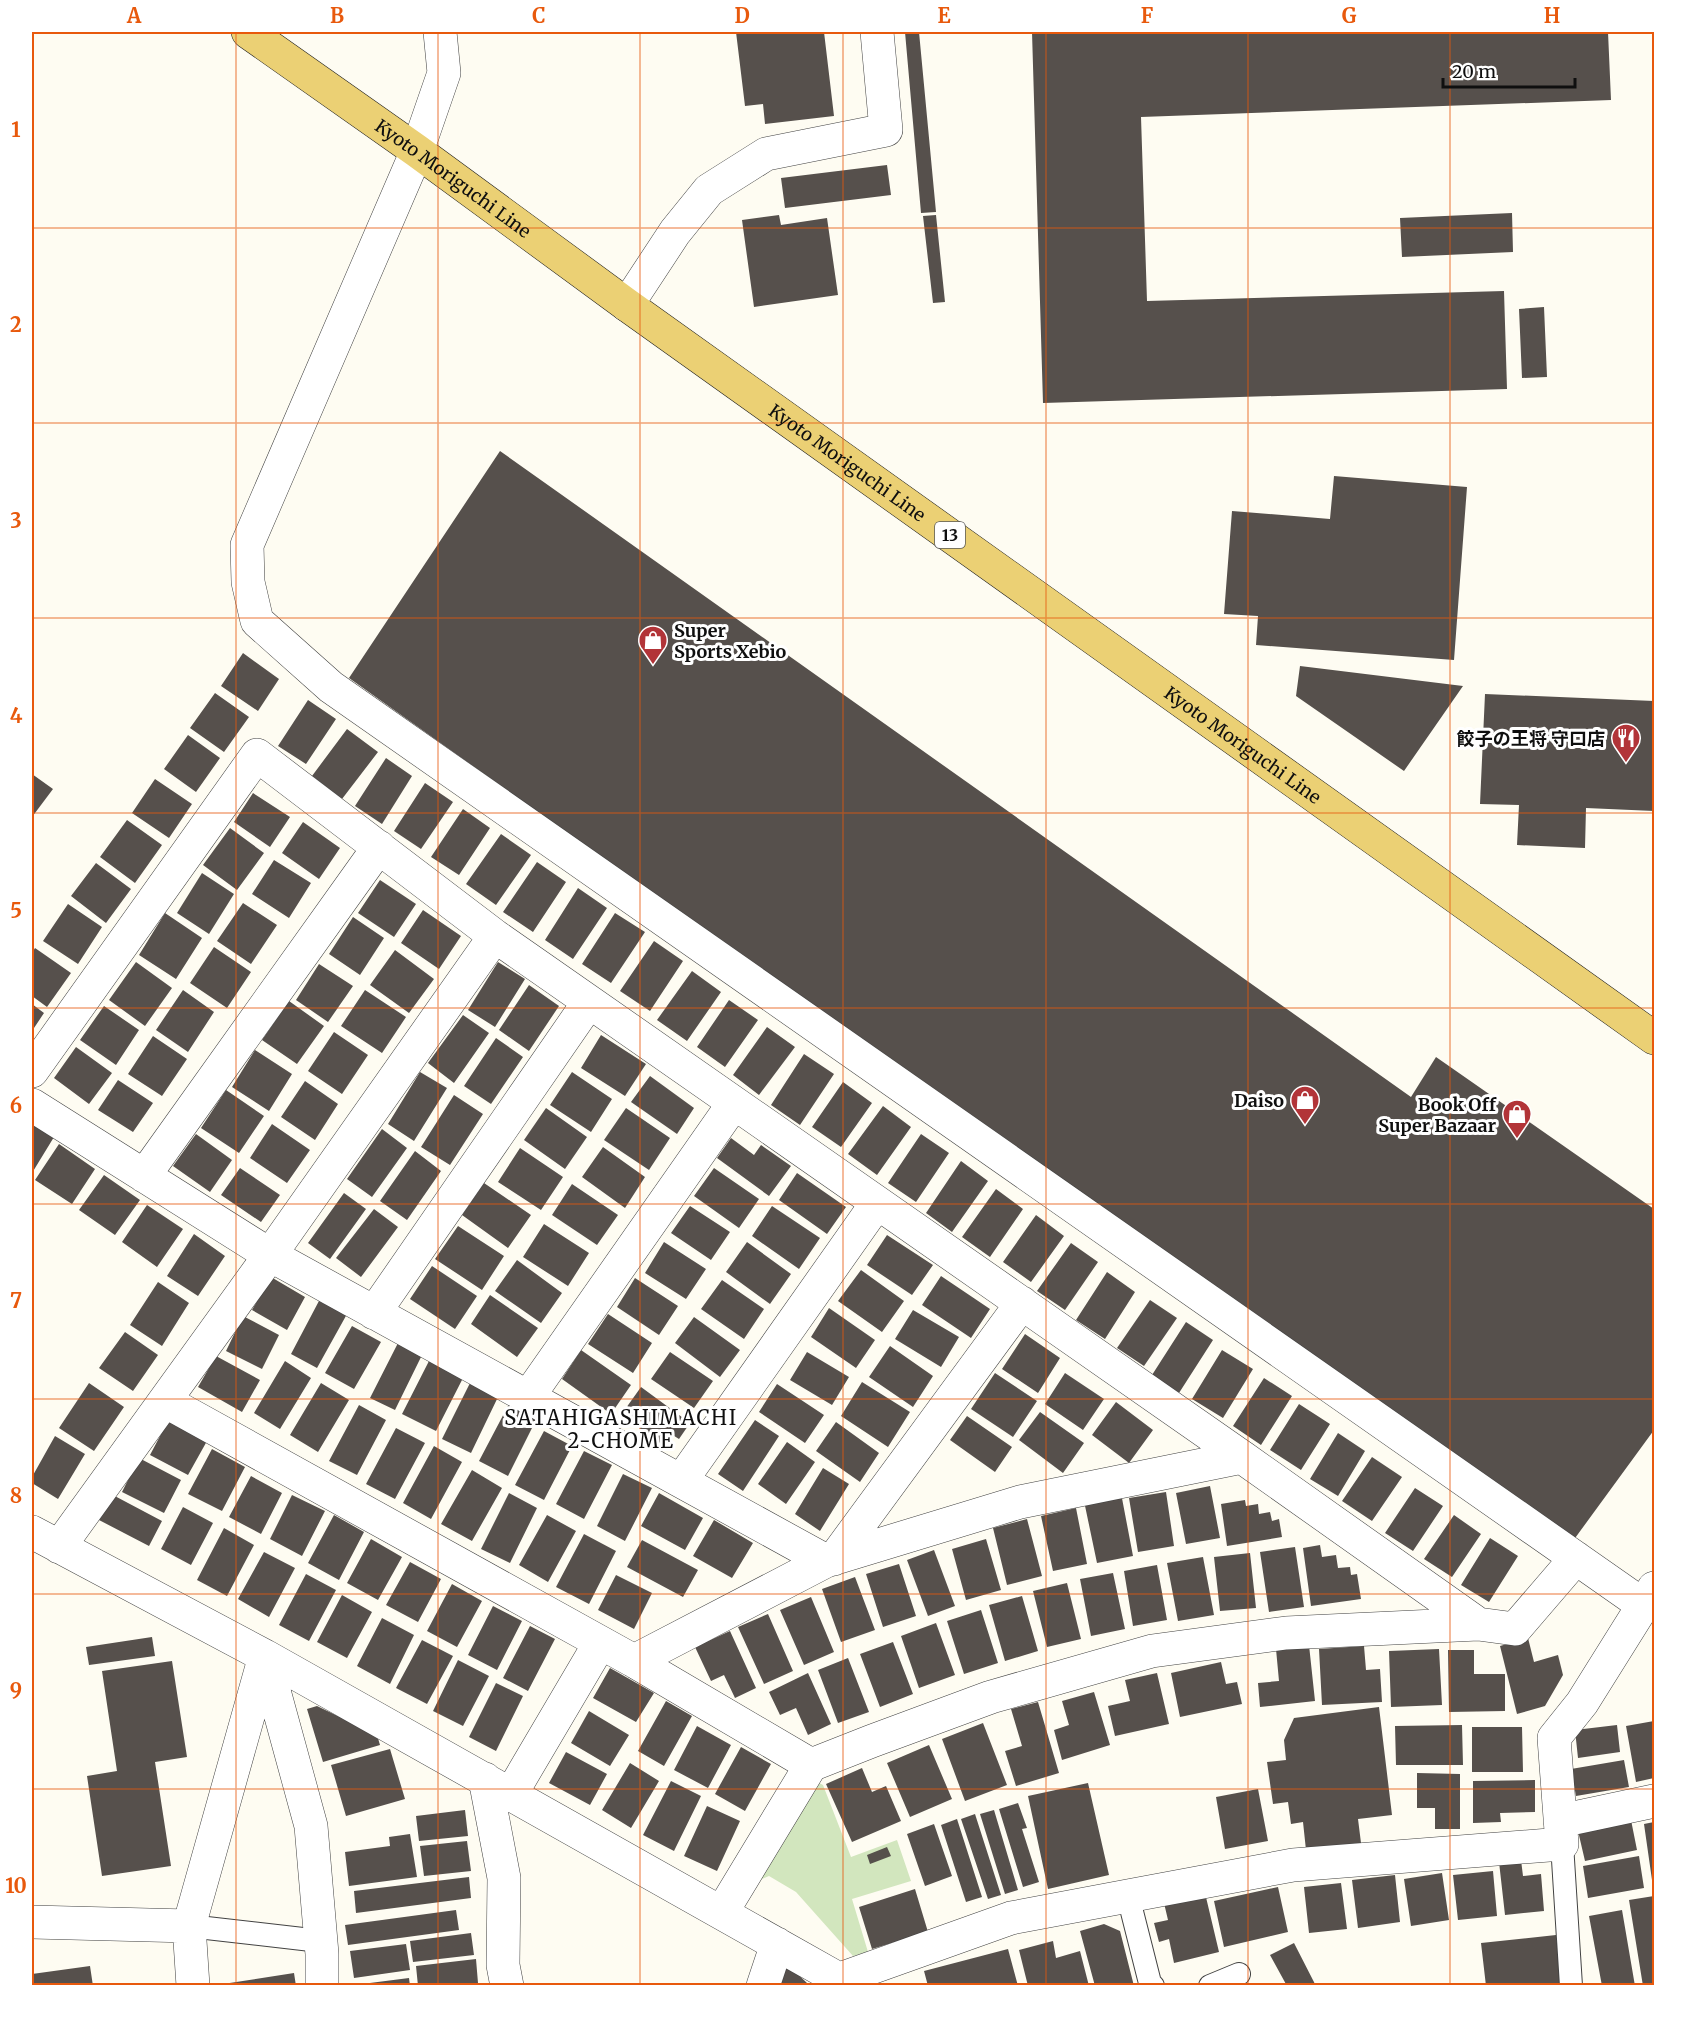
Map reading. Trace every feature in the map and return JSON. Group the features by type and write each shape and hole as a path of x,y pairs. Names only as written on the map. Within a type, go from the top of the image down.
{"main road":[{"name":"Kyoto Moriguchi Line","path":"248,32 1654,1038"}],"street":[{"path":"440,32 444,73 417,151 247,545 248,582 257,621 331,687 1576,1558 1649,1596 1582,1703 1554,1738 1561,1833"},
{"path":"627,305 675,232 709,190 766,154 885,130 877,32"},
{"path":"32,1071 257,755 495,936 1478,1624"},
{"path":"144,1176 379,848"},
{"path":"495,936 165,1401 45,1540 265,1656 845,1982 1011,1918 1293,1865 1561,1833 1654,1801"},
{"path":"374,1313 589,1002"},
{"path":"528,1397 734,1103"},
{"path":"32,1105 270,1256 830,1560"},
{"path":"681,1481 877,1203"},
{"path":"830,1560 1022,1303"},
{"path":"165,1401 634,1661 811,1766"},
{"path":"634,1661 830,1560 1020,1502 1242,1457"},
{"path":"722,1912 811,1766 991,1697 1152,1652 1286,1633 1478,1624 1515,1629 1576,1558"},
{"path":"507,1986 503,1965 504,1878 498,1786 600,1643"},
{"path":"193,1986 189,1926 265,1656"},
{"path":"265,1656 310,1826 322,1986"},
{"path":"32,1922 189,1926"},
{"path":"763,1986 777,1944"}],"lane":[{"path":"1561,1833 1572,1986"},
{"path":"1128,1896 1150,1983 1153,1986"},
{"path":"189,1926 320,1941"},
{"path":"1210,1986 1239,1974"}],"green space":[{"path":"810,1778 823,1785 851,1857 897,1840 911,1881 852,1899 868,1952 853,1956 796,1892 769,1876 757,1881"}],"building":[{"path":"736,32 824,32 834,116 765,124 763,104 745,106"},
{"path":"905,32 919,32 936,212 921,213"},
{"path":"1032,32 1608,32 1611,100 1141,117 1147,301 1504,291 1507,389 1043,403"},
{"path":"887,165 891,195 785,208 781,178"},
{"path":"1512,213 1513,252 1402,257 1400,218"},
{"path":"779,215 781,225 827,218 838,295 754,307 742,220"},
{"path":"936,215 945,302 933,303 923,216"},
{"path":"1544,307 1547,377 1522,378 1519,309"},
{"path":"500,451 1411,1097 1436,1057 1654,1209 1654,1430 1570,1545 349,678"},
{"path":"1334,476 1467,487 1454,660 1256,645 1258,616 1224,614 1232,511 1330,519"},
{"path":"243,653 279,679 258,711 221,686"},
{"path":"1300,666 1463,686 1404,771 1296,696"},
{"path":"215,693 249,717 224,752 190,728"},
{"path":"1485,694 1654,701 1654,811 1586,808 1585,848 1517,845 1519,805 1480,804"},
{"path":"308,700 336,719 306,764 278,746"},
{"path":"347,729 378,752 342,799 312,776"},
{"path":"188,735 220,758 196,792 164,769"},
{"path":"386,758 412,776 382,824 355,806"},
{"path":"32,774 53,789 32,817"},
{"path":"155,779 192,804 169,838 132,813"},
{"path":"425,783 453,802 421,849 394,831"},
{"path":"253,793 290,817 270,847 234,822"},
{"path":"463,809 490,828 459,875 431,857"},
{"path":"127,820 162,845 135,883 100,857"},
{"path":"303,822 340,848 319,879 282,853"},
{"path":"230,828 264,853 237,890 203,865"},
{"path":"501,834 531,855 496,905 466,884"},
{"path":"274,860 311,883 289,918 252,894"},
{"path":"537,862 566,882 533,932 503,912"},
{"path":"96,863 131,889 106,923 71,896"},
{"path":"202,873 234,894 209,934 177,913"},
{"path":"380,880 416,904 394,937 358,913"},
{"path":"578,888 607,908 573,959 545,940"},
{"path":"243,903 277,925 251,964 217,941"},
{"path":"68,904 102,927 78,964 43,941"},
{"path":"423,910 461,936 439,969 401,943"},
{"path":"165,913 202,938 176,979 139,955"},
{"path":"615,913 645,932 611,983 582,964"},
{"path":"353,917 384,938 360,975 329,954"},
{"path":"654,941 683,961 650,1011 620,991"},
{"path":"214,947 251,972 227,1008 190,983"},
{"path":"35,948 71,973 47,1007 32,996 32,953"},
{"path":"395,950 434,979 409,1013 370,985"},
{"path":"136,962 172,988 145,1026 109,1000"},
{"path":"498,962 525,979 495,1027 468,1010"},
{"path":"319,964 353,986 328,1022 296,1000"},
{"path":"692,971 721,992 687,1041 657,1020"},
{"path":"529,985 559,1006 529,1051 499,1030"},
{"path":"183,990 214,1012 188,1052 156,1030"},
{"path":"365,990 406,1017 382,1053 341,1026"},
{"path":"729,1000 758,1020 725,1067 697,1047"},
{"path":"289,1001 324,1026 297,1064 262,1040"},
{"path":"32,1004 44,1013 32,1031"},
{"path":"104,1006 139,1030 116,1065 80,1040"},
{"path":"463,1015 489,1033 454,1083 428,1063"},
{"path":"767,1027 795,1047 759,1095 733,1075"},
{"path":"334,1032 368,1055 342,1094 308,1071"},
{"path":"601,1035 646,1064 625,1096 581,1068"},
{"path":"153,1036 187,1059 162,1096 128,1074"},
{"path":"496,1038 523,1057 491,1104 464,1086"},
{"path":"76,1047 112,1073 89,1104 54,1078"},
{"path":"255,1050 292,1074 269,1111 232,1087"},
{"path":"804,1054 834,1074 800,1125 771,1105"},
{"path":"420,1072 447,1088 414,1141 388,1124"},
{"path":"572,1072 612,1099 591,1132 550,1105"},
{"path":"650,1076 694,1108 677,1134 631,1102"},
{"path":"118,1080 153,1103 133,1132 98,1110"},
{"path":"305,1081 338,1104 315,1140 281,1117"},
{"path":"843,1082 872,1103 841,1147 812,1127"},
{"path":"226,1090 264,1116 239,1153 201,1128"},
{"path":"454,1095 483,1114 450,1165 421,1147"},
{"path":"883,1106 911,1127 877,1175 848,1154"},
{"path":"546,1108 587,1137 565,1169 524,1140"},
{"path":"626,1108 670,1138 649,1170 604,1140"},
{"path":"32,1122 54,1137 32,1173"},
{"path":"272,1124 310,1150 287,1183 250,1158"},
{"path":"382,1129 407,1148 372,1197 347,1179"},
{"path":"196,1134 232,1160 210,1192 173,1166"},
{"path":"921,1134 949,1153 916,1202 888,1183"},
{"path":"731,1138 754,1155 761,1145 791,1166 769,1196 717,1158"},
{"path":"59,1144 95,1169 72,1204 35,1180"},
{"path":"603,1147 645,1177 625,1208 582,1177"},
{"path":"520,1148 563,1177 541,1210 498,1182"},
{"path":"415,1151 441,1171 407,1220 380,1201"},
{"path":"961,1161 988,1181 952,1232 926,1213"},
{"path":"240,1168 280,1195 261,1222 221,1195"},
{"path":"714,1168 759,1199 739,1228 694,1196"},
{"path":"797,1173 846,1207 827,1234 779,1200"},
{"path":"104,1175 140,1200 115,1235 79,1210"},
{"path":"484,1183 531,1215 508,1248 462,1215"},
{"path":"572,1184 618,1215 597,1245 552,1215"},
{"path":"996,1189 1023,1209 990,1257 962,1237"},
{"path":"344,1193 366,1209 330,1259 308,1243"},
{"path":"147,1205 183,1229 157,1267 122,1242"},
{"path":"690,1206 730,1232 711,1260 671,1233"},
{"path":"772,1206 820,1238 799,1269 752,1236"},
{"path":"374,1209 398,1227 361,1277 336,1258"},
{"path":"1036,1215 1064,1236 1031,1282 1003,1262"},
{"path":"544,1224 589,1253 568,1286 523,1257"},
{"path":"458,1226 504,1256 482,1290 435,1259"},
{"path":"194,1234 225,1256 198,1296 167,1276"},
{"path":"887,1235 933,1265 912,1295 867,1265"},
{"path":"664,1242 706,1269 686,1299 645,1273"},
{"path":"747,1242 791,1274 770,1304 726,1272"},
{"path":"1071,1243 1098,1262 1065,1310 1037,1291"},
{"path":"517,1260 562,1293 541,1323 495,1291"},
{"path":"432,1266 477,1296 455,1329 410,1299"},
{"path":"861,1270 904,1301 882,1332 838,1301"},
{"path":"1107,1272 1135,1292 1105,1339 1076,1320"},
{"path":"941,1276 990,1309 971,1338 922,1305"},
{"path":"271,1277 305,1297 287,1330 252,1310"},
{"path":"635,1278 678,1306 659,1335 617,1307"},
{"path":"722,1280 764,1309 744,1339 701,1309"},
{"path":"158,1282 189,1303 162,1346 130,1325"},
{"path":"490,1295 538,1328 517,1357 471,1324"},
{"path":"320,1299 347,1314 317,1368 291,1354"},
{"path":"1150,1300 1177,1318 1144,1366 1117,1348"},
{"path":"829,1308 875,1340 856,1368 811,1337"},
{"path":"913,1310 959,1337 941,1367 895,1339"},
{"path":"608,1314 652,1343 633,1373 588,1344"},
{"path":"243,1316 279,1335 262,1369 226,1351"},
{"path":"694,1317 740,1350 720,1377 675,1343"},
{"path":"1186,1322 1213,1340 1179,1393 1152,1375"},
{"path":"352,1326 381,1342 354,1389 325,1373"},
{"path":"125,1332 158,1355 133,1391 99,1368"},
{"path":"1025,1334 1060,1358 1038,1393 1002,1369"},
{"path":"398,1343 422,1355 395,1410 370,1398"},
{"path":"890,1346 933,1376 913,1407 869,1377"},
{"path":"581,1350 631,1385 611,1414 562,1379"},
{"path":"1222,1350 1253,1369 1223,1418 1192,1399"},
{"path":"670,1352 713,1381 694,1408 651,1379"},
{"path":"807,1352 849,1377 832,1405 790,1380"},
{"path":"216,1356 260,1380 242,1412 198,1387"},
{"path":"285,1361 311,1378 280,1429 254,1413"},
{"path":"429,1361 463,1378 436,1431 402,1414"},
{"path":"995,1373 1037,1401 1013,1437 971,1409"},
{"path":"1065,1373 1104,1399 1083,1430 1045,1404"},
{"path":"1264,1378 1292,1396 1261,1445 1233,1426"},
{"path":"862,1382 910,1412 888,1447 841,1416"},
{"path":"89,1383 124,1407 94,1451 59,1428"},
{"path":"321,1383 349,1400 318,1452 290,1435"},
{"path":"470,1383 498,1397 471,1453 442,1439"},
{"path":"777,1384 824,1415 805,1443 759,1412"},
{"path":"641,1387 690,1423 679,1439 671,1434 663,1445 621,1415"},
{"path":"1116,1402 1153,1430 1129,1463 1092,1435"},
{"path":"509,1404 537,1418 508,1476 479,1461"},
{"path":"1299,1404 1330,1424 1301,1470 1270,1450"},
{"path":"359,1405 386,1420 357,1475 329,1461"},
{"path":"1040,1412 1084,1443 1063,1473 1019,1440"},
{"path":"967,1416 1012,1447 995,1472 950,1440"},
{"path":"755,1420 779,1436 743,1491 718,1474"},
{"path":"168,1421 207,1441 188,1475 150,1455"},
{"path":"836,1422 879,1453 860,1482 816,1451"},
{"path":"396,1428 425,1443 395,1499 366,1484"},
{"path":"544,1431 572,1446 544,1500 515,1485"},
{"path":"1338,1433 1365,1451 1338,1496 1310,1479"},
{"path":"55,1436 85,1454 58,1499 32,1483 32,1477"},
{"path":"787,1442 815,1462 786,1504 758,1484"},
{"path":"434,1446 462,1462 431,1519 403,1503"},
{"path":"212,1449 245,1467 222,1511 188,1494"},
{"path":"584,1451 612,1465 584,1519 556,1504"},
{"path":"1372,1457 1402,1477 1372,1521 1342,1501"},
{"path":"139,1458 181,1480 164,1513 122,1492"},
{"path":"823,1468 849,1484 820,1531 795,1514"},
{"path":"472,1470 502,1488 472,1541 441,1524"},
{"path":"623,1474 652,1488 625,1541 597,1526"},
{"path":"251,1476 282,1493 261,1534 229,1517"},
{"path":"1210,1486 1220,1538 1186,1544 1176,1493"},
{"path":"1415,1488 1443,1506 1413,1551 1385,1533"},
{"path":"1166,1492 1174,1546 1138,1552 1129,1498"},
{"path":"509,1493 537,1508 510,1563 481,1549"},
{"path":"659,1493 703,1518 685,1550 641,1526"},
{"path":"1121,1493 1133,1556 1097,1563 1084,1501"},
{"path":"111,1494 162,1521 149,1546 99,1520"},
{"path":"292,1495 325,1511 302,1556 270,1539"},
{"path":"1245,1500 1246,1506 1258,1504 1259,1514 1270,1512 1272,1521 1279,1519 1282,1537 1227,1546 1221,1504"},
{"path":"183,1507 213,1523 191,1565 161,1549"},
{"path":"1076,1508 1087,1564 1053,1571 1041,1516"},
{"path":"334,1515 364,1532 339,1580 308,1563"},
{"path":"547,1515 576,1531 548,1582 519,1565"},
{"path":"1454,1515 1481,1534 1452,1577 1424,1559"},
{"path":"1027,1519 1042,1576 1007,1585 993,1528"},
{"path":"714,1520 753,1543 732,1578 693,1556"},
{"path":"224,1528 254,1545 227,1596 197,1580"},
{"path":"584,1534 616,1551 589,1604 556,1587"},
{"path":"1490,1538 1518,1556 1489,1602 1461,1585"},
{"path":"371,1539 402,1557 378,1600 347,1583"},
{"path":"986,1539 1001,1590 966,1600 952,1549"},
{"path":"642,1540 698,1570 683,1597 627,1567"},
{"path":"1320,1545 1322,1557 1336,1555 1338,1568 1350,1567 1351,1575 1357,1574 1361,1599 1311,1606 1303,1548"},
{"path":"1295,1547 1304,1607 1269,1612 1260,1552"},
{"path":"934,1550 955,1606 928,1616 907,1560"},
{"path":"264,1552 295,1568 269,1617 238,1599"},
{"path":"1250,1553 1256,1608 1220,1611 1214,1557"},
{"path":"1203,1557 1214,1615 1178,1621 1167,1563"},
{"path":"410,1562 441,1579 418,1622 386,1605"},
{"path":"899,1564 916,1616 883,1627 866,1574"},
{"path":"1157,1565 1167,1620 1133,1626 1124,1571"},
{"path":"1113,1573 1125,1629 1091,1636 1080,1579"},
{"path":"306,1574 336,1590 309,1641 279,1625"},
{"path":"616,1575 652,1593 634,1629 598,1610"},
{"path":"855,1577 875,1630 841,1642 822,1589"},
{"path":"1067,1583 1081,1639 1047,1647 1033,1591"},
{"path":"452,1584 482,1601 457,1647 427,1631"},
{"path":"342,1595 372,1612 347,1658 317,1642"},
{"path":"1022,1596 1038,1651 1005,1661 989,1605"},
{"path":"811,1597 834,1652 804,1665 780,1610"},
{"path":"493,1606 522,1621 497,1670 468,1655"},
{"path":"981,1610 998,1663 964,1674 947,1621"},
{"path":"768,1614 793,1671 764,1684 738,1627"},
{"path":"382,1618 414,1635 390,1684 357,1666"},
{"path":"936,1623 955,1675 919,1688 901,1636"},
{"path":"530,1626 555,1639 528,1691 503,1678"},
{"path":"730,1631 756,1688 735,1698 724,1675 711,1681 695,1647"},
{"path":"152,1637 155,1656 89,1665 86,1647"},
{"path":"1528,1638 1534,1662 1558,1655 1563,1675 1545,1706 1517,1714 1500,1646"},
{"path":"422,1640 453,1656 427,1704 396,1688"},
{"path":"893,1642 913,1694 880,1707 860,1654"},
{"path":"1309,1645 1315,1701 1260,1707 1258,1683 1279,1681 1276,1649"},
{"path":"1364,1646 1366,1670 1380,1669 1382,1702 1322,1705 1319,1649"},
{"path":"1439,1649 1442,1705 1391,1707 1389,1651"},
{"path":"1448,1650 1474,1650 1474,1674 1505,1674 1505,1711 1449,1712"},
{"path":"848,1658 869,1712 838,1723 818,1670"},
{"path":"458,1660 489,1676 463,1726 433,1711"},
{"path":"172,1661 187,1757 155,1762 171,1866 102,1876 87,1776 117,1771 102,1671"},
{"path":"1221,1662 1226,1684 1237,1682 1242,1704 1180,1717 1171,1673"},
{"path":"610,1668 654,1693 636,1722 593,1698"},
{"path":"808,1673 831,1724 808,1735 796,1708 780,1715 769,1692"},
{"path":"1157,1673 1169,1724 1115,1736 1108,1706 1130,1701 1125,1680"},
{"path":"496,1683 523,1696 496,1751 469,1737"},
{"path":"1094,1692 1110,1745 1062,1760 1054,1730 1069,1725 1062,1701"},
{"path":"666,1701 692,1716 664,1766 638,1751"},
{"path":"1038,1702 1059,1773 1016,1786 1005,1751 1022,1746 1011,1709"},
{"path":"317,1706 377,1735 380,1745 323,1762 307,1709"},
{"path":"1379,1707 1392,1815 1358,1819 1361,1843 1306,1850 1303,1822 1291,1824 1288,1802 1273,1804 1267,1762 1286,1760 1284,1740 1294,1718"},
{"path":"589,1711 629,1735 610,1766 571,1743"},
{"path":"1654,1721 1654,1778 1636,1782 1626,1726"},
{"path":"983,1723 1007,1785 965,1801 942,1739"},
{"path":"1462,1725 1463,1765 1396,1765 1395,1726"},
{"path":"1617,1725 1620,1752 1578,1758 1575,1730"},
{"path":"697,1726 731,1745 708,1788 674,1770"},
{"path":"1472,1727 1522,1727 1523,1772 1472,1772"},
{"path":"929,1745 952,1799 910,1817 887,1763"},
{"path":"741,1747 771,1764 745,1811 715,1794"},
{"path":"390,1749 405,1799 346,1816 331,1765"},
{"path":"566,1752 607,1774 590,1805 549,1783"},
{"path":"1624,1760 1629,1787 1576,1796 1571,1769"},
{"path":"630,1763 659,1781 631,1828 602,1810"},
{"path":"862,1768 872,1792 886,1786 901,1821 852,1842 826,1784"},
{"path":"1417,1773 1460,1774 1460,1829 1435,1829 1435,1808 1417,1808"},
{"path":"1535,1780 1535,1812 1500,1813 1501,1822 1473,1823 1473,1781"},
{"path":"671,1781 701,1796 674,1851 643,1835"},
{"path":"1088,1783 1109,1875 1048,1889 1028,1796"},
{"path":"1258,1789 1268,1841 1225,1849 1216,1797"},
{"path":"1018,1803 1027,1828 1022,1829 1039,1882 1023,1887 999,1809"},
{"path":"707,1806 740,1821 717,1871 684,1856"},
{"path":"465,1810 468,1836 419,1841 416,1816"},
{"path":"994,1810 1018,1890 1005,1894 980,1814"},
{"path":"975,1814 1001,1895 988,1899 961,1819"},
{"path":"957,1819 982,1897 966,1902 941,1825"},
{"path":"1631,1820 1637,1850 1585,1861 1578,1831"},
{"path":"1654,1822 1654,1879 1652,1880 1644,1824"},
{"path":"934,1824 952,1876 925,1886 907,1834"},
{"path":"410,1834 417,1877 349,1886 345,1852 390,1846 389,1837"},
{"path":"467,1841 471,1871 424,1876 420,1846"},
{"path":"887,1847 891,1856 870,1864 867,1855"},
{"path":"1639,1856 1644,1888 1588,1898 1583,1866"},
{"path":"1521,1860 1523,1876 1541,1874 1544,1911 1505,1915 1499,1862"},
{"path":"1493,1871 1497,1916 1458,1920 1453,1875"},
{"path":"1442,1873 1449,1920 1411,1926 1404,1879"},
{"path":"1395,1875 1400,1922 1358,1928 1352,1880"},
{"path":"469,1877 471,1898 356,1913 354,1891"},
{"path":"1341,1883 1347,1929 1309,1933 1304,1887"},
{"path":"1278,1887 1288,1932 1224,1947 1214,1901"},
{"path":"915,1889 928,1932 872,1949 859,1907"},
{"path":"1205,1893 1219,1952 1174,1963 1169,1939 1159,1942 1154,1923 1168,1920 1164,1903"},
{"path":"1654,1896 1654,1986 1643,1986 1629,1900"},
{"path":"456,1910 459,1930 348,1945 345,1925"},
{"path":"1622,1910 1635,1986 1602,1986 1589,1916"},
{"path":"1104,1924 1120,1931 1134,1986 1095,1986 1080,1931"},
{"path":"471,1933 474,1955 413,1962 410,1941"},
{"path":"1556,1935 1562,1986 1486,1986 1481,1943"},
{"path":"1053,1941 1056,1958 1080,1951 1089,1986 1028,1986 1019,1950"},
{"path":"1294,1943 1316,1986 1287,1986 1270,1955"},
{"path":"406,1944 410,1970 354,1978 350,1951"},
{"path":"1008,1949 1018,1986 928,1986 924,1971"},
{"path":"476,1959 478,1983 418,1986 416,1966"},
{"path":"787,1964 807,1983 797,1986 773,1986"},
{"path":"90,1966 93,1986 32,1986 32,1974"},
{"path":"294,1973 296,1986 224,1986 223,1984"},
{"path":"409,1978 410,1986 362,1986 362,1984"}],"place":[{"name":"Super Sports Xebio","path":"653,666"},
{"name":"餃子の王将 守口店","path":"1626,764"},
{"name":"Daiso","path":"1305,1126"},
{"name":"Book Off Super Bazaar","path":"1517,1140"}],"district":[{"name":"SATAHIGASHIMACHI 2-CHOME","path":"621,1428"}]}
